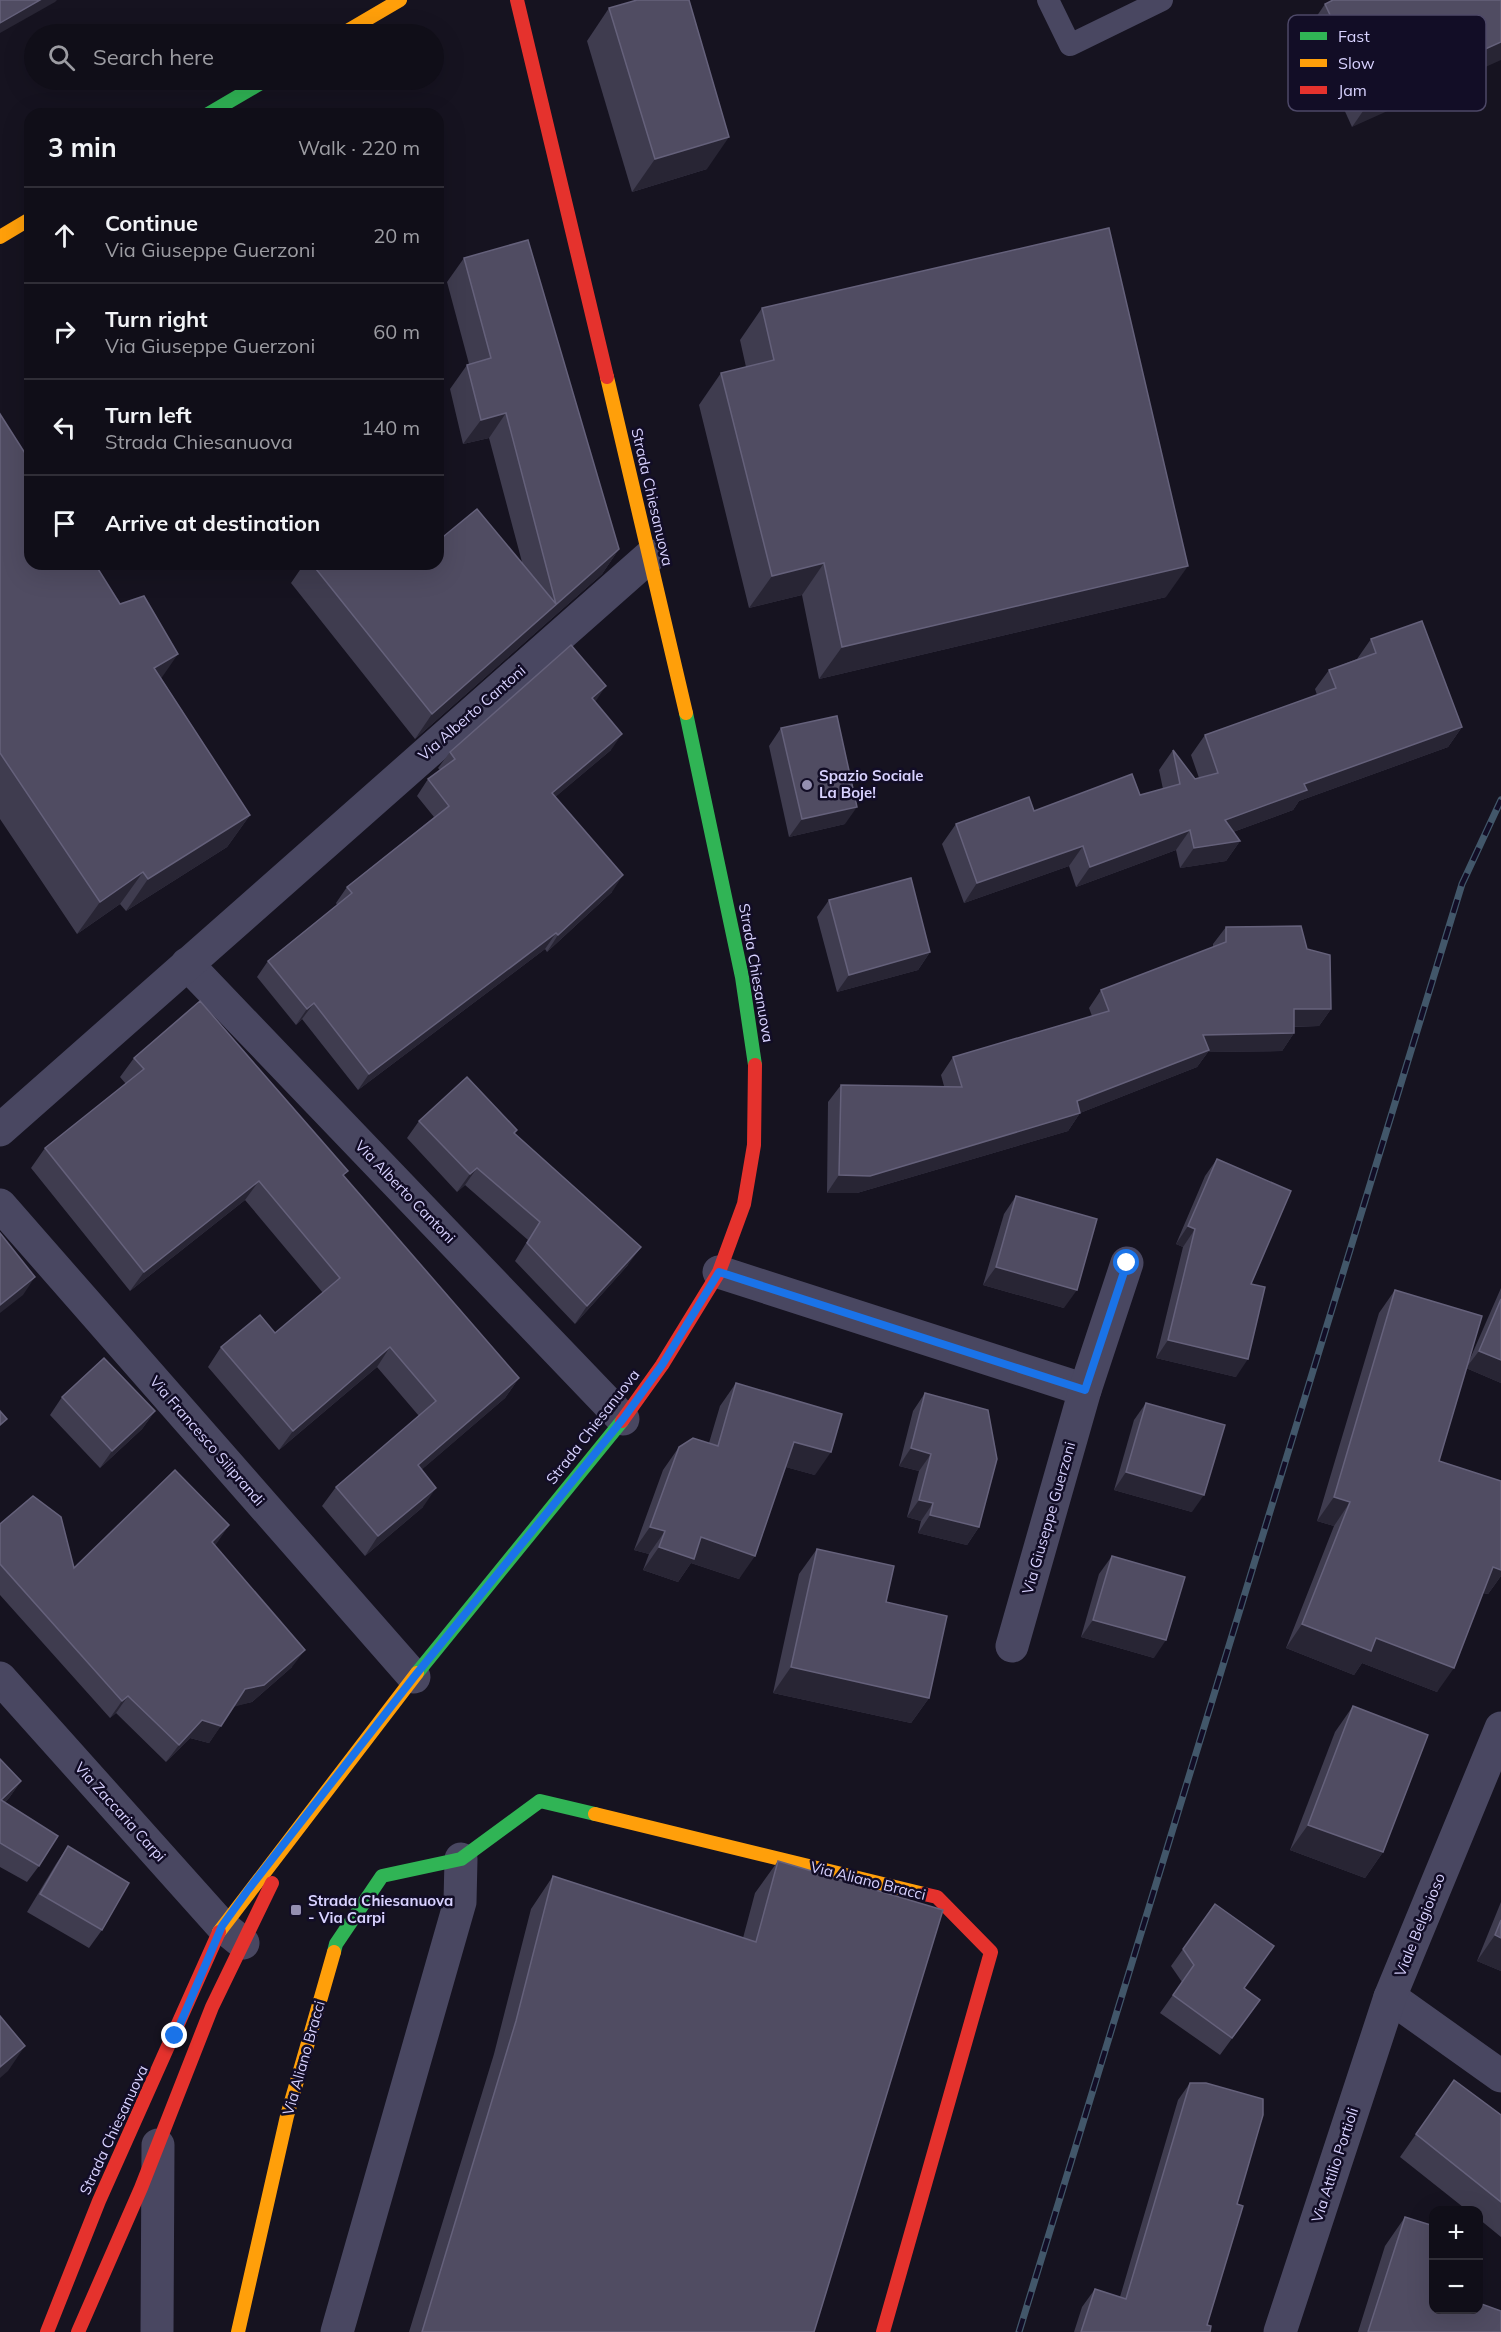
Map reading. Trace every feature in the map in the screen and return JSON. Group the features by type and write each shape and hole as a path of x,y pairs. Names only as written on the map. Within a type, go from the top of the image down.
{"main road":[{"path":"359,24 400,0"},
{"name":"Strada Chiesanuova","path":"47,2332 99,2201 160,2069 233,1934 298,1828 414,1677 623,1419 662,1365 719,1272 744,1204 754,1145 756,1068 733,931 689,724 517,0"},
{"path":"218,108 249,90"},
{"path":"1,235 24,222"},
{"name":"Via Aliano Bracci","path":"238,2332 287,2116 336,1944 382,1876 461,1858 540,1801 937,1897 992,1952 883,2332"},
{"name":"Strada Chiesanuova","path":"78,2332 212,2007 233,1934 298,1828"}],"street":[{"name":"Via Alberto Cantoni","path":"0,1130 650,556"},
{"name":"Via Alberto Cantoni","path":"187,964 623,1419"},
{"name":"Via Francesco Siliprandi","path":"0,1204 414,1677"},
{"name":"Via Giuseppe Guerzoni","path":"1012,1646 1085,1390 1127,1263"},
{"path":"719,1272 1085,1390"},
{"name":"Via Zaccaria Carpi","path":"0,1678 233,1934"},
{"name":"Viale Belgioioso","path":"1390,1997 1501,1728"},
{"path":"337,2332 460,1902 461,1858"},
{"path":"1390,1997 1501,2076"},
{"name":"Via Attilio Portioli","path":"1280,2332 1390,1997"},
{"path":"157,2332 158,2142"}],"lane":[{"path":"1048,0 1070,45 1162,0"}],"building":[{"path":"0,0 40,0 0,23"},
{"path":"637,0 689,0 729,137 655,159 609,8"},
{"path":"1333,0 1501,0 1501,42 1486,49 1486,15 1330,15 1325,4"},
{"path":"1109,228 1188,566 842,647 824,563 772,576 721,373 774,360 762,308"},
{"path":"528,240 619,549 432,714 317,570 444,570 444,536 477,509 556,604 506,413 481,420 467,365 491,358 464,258"},
{"path":"0,414 24,452 24,570 99,570 120,604 144,596 178,654 154,668 250,815 148,879 143,872 100,902 0,753"},
{"path":"1422,621 1462,727 1304,784 1307,790 1225,820 1240,841 1194,848 1190,830 1090,867 1083,846 977,883 956,824 1029,797 1034,811 1132,774 1140,795 1180,784 1173,750 1195,779 1218,773 1205,735 1336,688 1329,670 1376,653 1371,639"},
{"path":"571,645 606,686 592,698 622,734 552,793 623,875 558,935 556,933 369,1074 314,1003 307,1009 268,961 352,893 347,887 449,806 428,779 455,759 450,752"},
{"name":"Spazio Sociale La Boje!","path":"837,716 857,807 802,819 781,728"},
{"path":"911,878 930,952 849,975 829,900"},
{"path":"1301,926 1307,949 1330,955 1331,1009 1294,1009 1294,1033 1203,1035 1209,1050 1077,1101 1080,1113 870,1176 839,1175 841,1085 962,1087 953,1057 1109,1011 1101,990 1226,942 1226,927"},
{"path":"200,1001 348,1171 343,1175 519,1378 418,1465 436,1488 378,1536 336,1487 436,1401 390,1347 293,1431 221,1347 260,1315 275,1333 340,1278 259,1181 144,1272 45,1148 144,1069 134,1058"},
{"path":"467,1077 517,1130 514,1133 641,1247 587,1306 527,1243 540,1222 477,1168 470,1174 419,1121"},
{"path":"1217,1159 1291,1191 1251,1284 1265,1287 1248,1359 1168,1340 1195,1229 1188,1226"},
{"path":"1016,1196 1097,1219 1077,1290 996,1267"},
{"path":"0,1233 35,1277 0,1305"},
{"path":"1395,1290 1482,1316 1439,1461 1501,1481 1501,1570 1493,1567 1454,1668 1376,1638 1371,1651 1302,1624 1350,1502 1334,1497"},
{"path":"1501,1299 1501,1360 1479,1351"},
{"path":"104,1358 155,1411 112,1451 62,1397"},
{"path":"736,1383 842,1414 831,1452 794,1442 755,1556 701,1537 694,1559 659,1547 665,1531 650,1527 679,1447 693,1438 718,1446"},
{"path":"925,1393 988,1410 997,1459 979,1527 930,1515 933,1503 919,1500 931,1454 911,1448"},
{"path":"1146,1403 1225,1425 1204,1495 1126,1472"},
{"path":"0,1411 7,1419 0,1425"},
{"path":"175,1470 229,1525 212,1542 305,1650 264,1685 245,1689 221,1726 202,1720 179,1745 128,1696 122,1701 0,1564 0,1524 33,1496 61,1517 74,1568"},
{"path":"817,1549 894,1566 886,1602 947,1616 929,1698 791,1667"},
{"path":"1112,1556 1185,1577 1166,1640 1093,1620"},
{"path":"1353,1706 1428,1735 1383,1852 1308,1825"},
{"path":"0,1759 21,1781 1,1800 58,1836 39,1866 0,1843"},
{"path":"68,1846 129,1883 102,1930 40,1894"},
{"path":"778,1861 943,1910 814,2332 422,2332 516,2021 553,1876 756,1942"},
{"path":"1215,1904 1274,1946 1244,1988 1260,2000 1232,2038 1173,1995 1194,1965 1183,1949"},
{"path":"1501,1920 1501,1938 1495,1935"},
{"path":"0,2016 25,2046 0,2067"},
{"path":"1454,2080 1501,2115 1501,2202 1416,2134"},
{"path":"1190,2083 1206,2083 1263,2099 1263,2115 1237,2204 1243,2206 1207,2325 1211,2326 1210,2332 1081,2332 1095,2289 1126,2299"},
{"path":"1405,2217 1429,2224 1429,2314 1483,2314 1483,2304 1501,2311 1501,2332 1368,2332"}],"railway":[{"path":"1019,2332 1462,884 1501,800"}],"traffic: fast":[{"path":"218,108 249,90"},
{"path":"686,713 742,977 755,1065"},
{"path":"417,1673 622,1421"},
{"path":"334,1952 336,1944 382,1876 461,1859 540,1801 595,1814"}],"traffic: slow":[{"path":"359,24 400,0"},
{"path":"0,237 24,223"},
{"path":"607,377 686,713"},
{"path":"219,1932 417,1673"},
{"path":"595,1814 924,1894"},
{"path":"238,2332 287,2116 334,1952"}],"traffic: jam":[{"path":"517,0 607,377"},
{"path":"622,1421 662,1365 719,1272 744,1204 754,1145 755,1065"},
{"path":"78,2332 141,2188 212,2007 272,1883"},
{"path":"883,2332 991,1952 937,1897 924,1894"},
{"path":"47,2332 99,2201 219,1932"}],"place":[{"name":"Spazio Sociale La Boje!","path":"807,785"},
{"name":"Strada Chiesanuova - Via Carpi","path":"296,1910"}],"route":[{"path":"175,2036 222,1926 414,1677 623,1419 662,1365 719,1272 1085,1390 1127,1263"}]}
